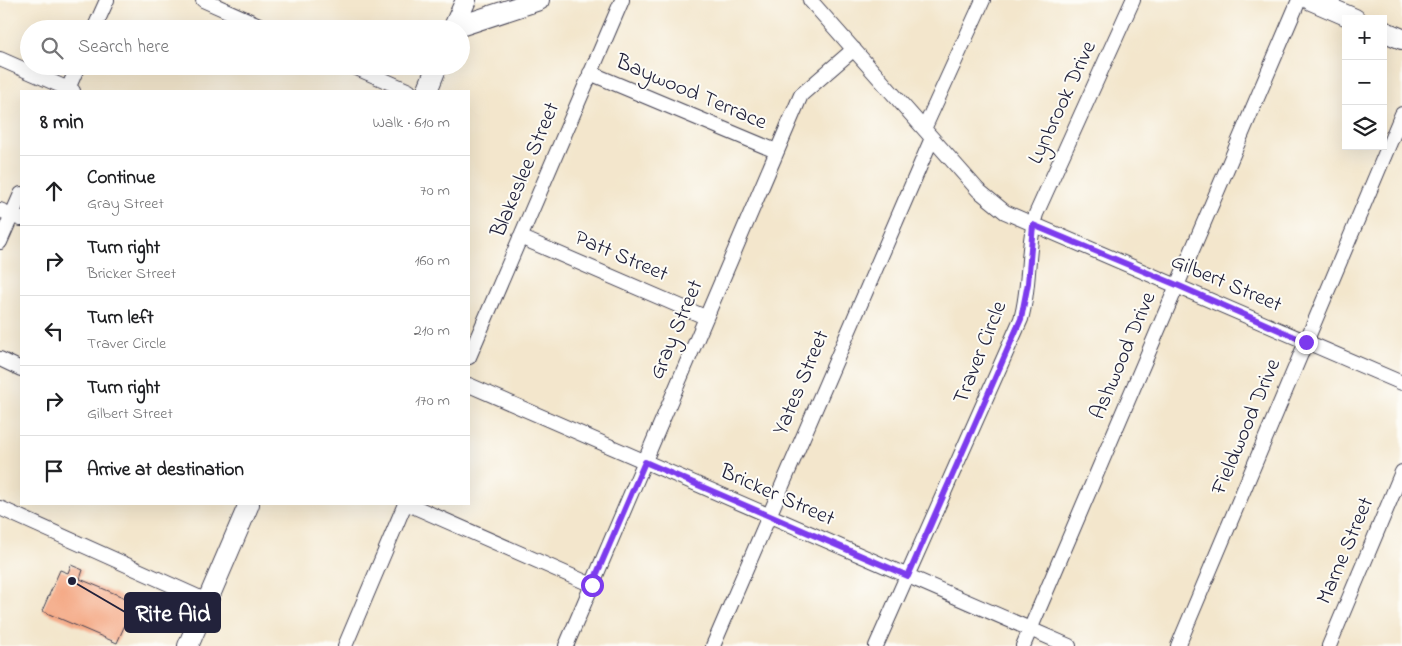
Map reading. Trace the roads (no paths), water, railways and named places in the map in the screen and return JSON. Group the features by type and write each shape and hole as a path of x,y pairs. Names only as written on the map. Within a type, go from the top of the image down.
{"main road":[{"path":"457,20 466,0"},
{"path":"470,23 539,0"},
{"path":"1311,0 1346,15"},
{"path":"1387,33 1402,39"},
{"path":"426,90 433,75"},
{"path":"188,646 249,505"}],"street":[{"path":"98,20 107,0"},
{"path":"203,0 248,20"},
{"name":"Blakeslee Street","path":"470,354 622,0"},
{"path":"810,0 978,190 1005,212 1033,225"},
{"name":"Yates Street","path":"713,646 983,0"},
{"name":"Lynbrook Drive","path":"1033,225 1040,204 1133,0"},
{"name":"Ashwood Drive","path":"1023,646 1299,0"},
{"name":"Gray Street","path":"566,646 801,95 854,49"},
{"path":"0,59 20,68"},
{"name":"Baywood Terrace","path":"590,73 776,152"},
{"path":"36,75 69,90 75,75"},
{"path":"373,75 407,90"},
{"name":"Fieldwood Drive","path":"1178,646 1402,114"},
{"path":"0,242 20,196"},
{"name":"Gilbert Street","path":"1033,225 1177,285 1402,383"},
{"name":"Traver Circle","path":"876,646 1021,319 1028,283 1033,225"},
{"name":"Patt Street","path":"520,237 706,317"},
{"path":"0,359 20,369"},
{"name":"Bricker Street","path":"470,385 1069,646"},
{"name":"Marne Street","path":"1329,646 1402,472"},
{"path":"346,645 407,505"},
{"path":"409,505 592,585"},
{"path":"0,508 207,601"}],"place":[{"name":"Rite Aid","path":"72,581"}]}
